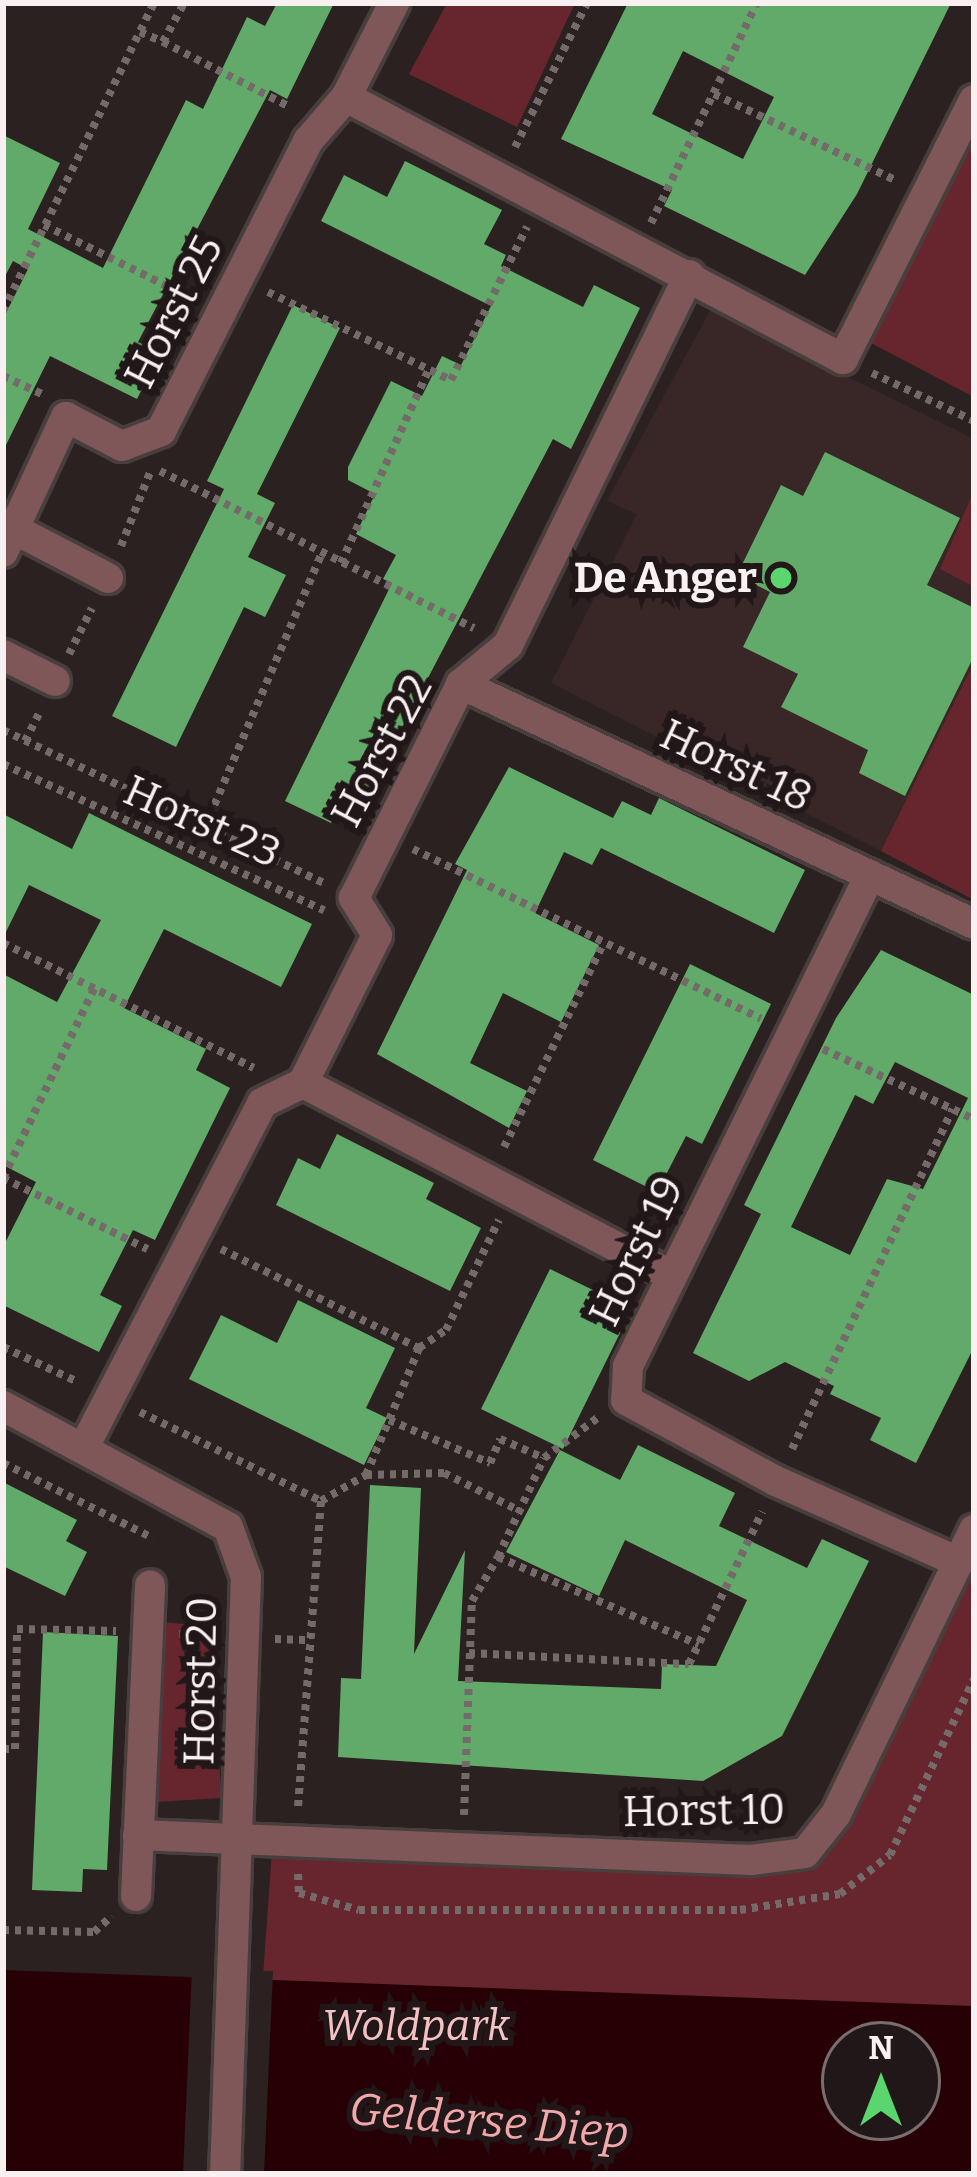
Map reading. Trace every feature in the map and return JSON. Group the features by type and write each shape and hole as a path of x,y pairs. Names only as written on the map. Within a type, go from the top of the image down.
{"street":[{"name":"Horst 25","path":"108,578 8,541 66,416 122,446 145,444 161,431 321,122 346,97 394,3"},
{"path":"346,97 640,247 843,359 974,100"},
{"name":"Horst 22","path":"354,898 461,684 508,645 689,275"},
{"path":"3,655 56,681"},
{"name":"Horst 18","path":"461,684 974,924"},
{"name":"Horst 19","path":"626,1400 628,1366 870,875"},
{"path":"85,1445 262,1103 303,1083 377,934 354,898"},
{"path":"303,1083 671,1275"},
{"path":"626,1400 776,1481 959,1562"},
{"name":"Horst 20","path":"3,1406 166,1487 228,1527 246,1577 226,2174"},
{"name":"Horst 10","path":"240,1841 464,1851 805,1853 836,1814 974,1531"},
{"name":"Horst 20","path":"136,1896 150,1585"},
{"path":"138,1835 240,1841"}],"path":[{"path":"3,311 154,3"},
{"path":"163,42 184,3"},
{"path":"500,177 587,3"},
{"path":"640,247 757,3"},
{"path":"140,32 321,122"},
{"path":"714,94 925,195"},
{"path":"238,278 451,380 541,199"},
{"path":"44,225 221,313"},
{"path":"843,359 974,421"},
{"path":"341,562 430,370"},
{"path":"152,467 508,645"},
{"path":"205,827 322,553"},
{"name":"Horst 23","path":"3,730 354,898"},
{"name":"Horst 23","path":"3,764 377,934"},
{"path":"385,835 974,1119"},
{"path":"3,943 252,1067"},
{"path":"366,1475 418,1348 446,1330 500,1186 603,944"},
{"path":"94,989 3,1178 176,1264"},
{"path":"470,1653 689,1664 953,1109"},
{"path":"192,1234 418,1348"},
{"path":"464,1851 472,1601 544,1458 626,1400"},
{"path":"388,1420 490,1463 500,1439 544,1458"},
{"path":"3,1462 153,1538"},
{"path":"321,1501 366,1475 444,1473 520,1511"},
{"name":"Horst 20","path":"150,1585 153,1538 166,1487"},
{"path":"498,1557 699,1645"},
{"path":"3,1749 16,1749 17,1629 147,1632"},
{"path":"3,1930 94,1932 136,1896"}],"shaded area":[{"name":"De Anger","path":"711,309 974,439 974,490 940,569 974,587 974,662 881,851 551,683 637,514 607,501"}],"green space":[{"path":"447,3 575,3 517,127 409,74"},
{"path":"974,108 974,397 850,332"},
{"path":"974,490 974,587 940,569"},
{"path":"974,662 974,900 881,851"},
{"name":"Woldpark","path":"974,1550 974,2174 249,2174 272,1850 772,1874 811,1862"},
{"path":"161,1622 214,1627 221,1798 155,1802"}],"water":[{"name":"Gelderse Diep","path":"3,1970 974,2006 974,2174 3,2174"}],"pier":[{"path":"192,1969 273,1971 264,2174 183,2174"}],"building":[{"path":"277,3 334,3 287,99 270,90 138,342 160,353 137,399 50,356 3,451 3,319 28,269 13,261 3,280 3,135 60,163 28,229 103,268 186,100 203,109 247,17 265,26"},
{"path":"628,3 951,3 857,194 805,275 664,206 672,190 561,139","holes":["683,51 774,97 743,159 652,114"]},
{"path":"405,161 502,210 484,244 506,255 501,266 583,307 594,285 640,308 571,449 553,439 362,804 345,796 331,823 285,801 392,583 383,579 396,555 356,534 375,494 348,480 348,467 391,381 422,396 442,356 461,365 491,306 321,221 344,175 387,197"},
{"path":"293,305 340,328 257,494 275,503 248,557 286,575 265,617 244,607 176,747 112,716 224,489 207,481"},
{"path":"825,452 960,518 927,585 974,608 974,656 905,796 859,773 868,750 781,707 798,674 743,647 770,592 737,575 781,485 803,496"},
{"path":"509,767 613,818 622,801 651,815 659,798 805,870 774,933 601,848 592,865 564,852 535,913 599,945 561,1022 503,993 470,1063 527,1091 509,1128 377,1054 467,870 455,864"},
{"path":"89,813 312,924 281,987 164,929 124,1008 206,1049 196,1070 230,1088 155,1240 133,1230 100,1295 122,1306 99,1352 3,1305 3,1247 36,1182 3,1165 3,974 57,1002 101,920 29,885 3,938 3,814 72,849"},
{"path":"881,950 974,995 974,1347 916,1463 870,1440 881,1418 830,1394 834,1386 785,1362 749,1381 693,1353 761,1214 744,1205 836,1018","holes":["895,1062 968,1098 923,1189 887,1179 850,1255 791,1227 855,1095 873,1104"]},
{"path":"690,964 771,1004 702,1144 686,1136 657,1192 593,1160"},
{"path":"337,1134 434,1183 426,1199 481,1228 450,1291 276,1205 298,1158 320,1169"},
{"path":"550,1269 597,1292 586,1314 621,1331 563,1449 481,1409"},
{"path":"298,1300 395,1348 366,1408 387,1418 364,1465 189,1379 221,1315 277,1343"},
{"path":"638,1445 735,1493 719,1526 807,1568 822,1539 869,1561 782,1736 703,1781 338,1757 341,1678 361,1679 370,1485 421,1488 414,1654 465,1550 458,1681 661,1689 662,1664 716,1666 747,1600 625,1540 599,1596 506,1552 560,1450 620,1480"},
{"path":"3,1482 77,1520 66,1541 87,1552 65,1596 3,1566"},
{"path":"43,1632 118,1636 107,1870 83,1869 82,1892 32,1890"}],"place":[{"name":"De Anger","path":"781,578"}]}
